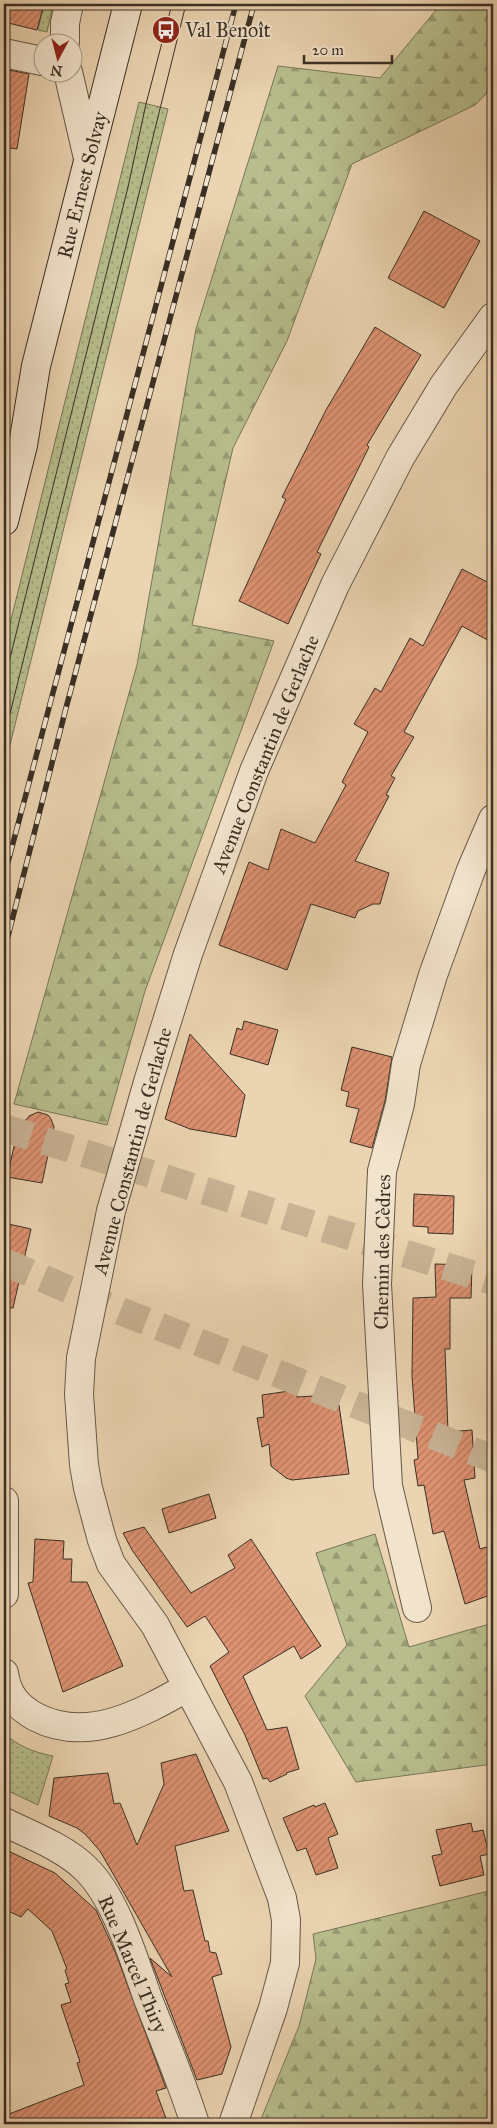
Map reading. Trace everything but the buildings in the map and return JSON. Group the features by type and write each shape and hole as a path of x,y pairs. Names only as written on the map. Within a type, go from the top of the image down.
{"street":[{"path":"65,32 69,4"},
{"name":"Rue Ernest Solvay","path":"4,521 23,445 36,366 128,4"},
{"path":"4,53 32,58"},
{"path":"70,82 88,158"},
{"name":"Avenue Constantin de Gerlache","path":"233,2124 273,2008 285,1963 286,1920 282,1898 238,1782 155,1625 111,1564 88,1488 80,1418 81,1367 111,1211 188,954 254,771 335,585 381,493 444,385 493,317"},
{"name":"Rue Ernest Solvay","path":"4,438 36,366"},
{"name":"Chemin des Cèdres","path":"417,1608 388,1486 377,1284 382,1171 400,1104 406,1064 433,975 472,870 493,820"},
{"path":"4,1501 4,1594"},
{"path":"4,1673 12,1698 24,1710 41,1719 62,1726 83,1728 103,1726 125,1719 188,1687"},
{"name":"Rue Marcel Thiry","path":"4,1822 49,1843 86,1868 112,1906 195,2124"}],"green space":[{"path":"44,4 53,4 47,32 38,30"},
{"path":"441,4 493,4 493,87 475,105 352,164 287,341 233,448 192,625 274,641 145,991 107,1125 14,1104 137,665 196,329 278,66 380,78"},
{"path":"139,102 168,109 4,769 4,648"},
{"path":"375,1534 409,1647 493,1623 493,1764 356,1782 305,1696 347,1645 316,1553"},
{"path":"4,1733 26,1748 53,1756 38,1805 4,1789"},
{"path":"493,1890 493,2124 259,2124 299,2026 316,1959 313,1934"}],"tunnel":[{"path":"4,1128 493,1281"},
{"path":"4,1262 115,1309 493,1459"}],"tram line":[{"path":"4,682 172,4"},
{"path":"4,738 186,4"}],"railway":[{"path":"4,877 236,4"},
{"path":"4,952 66,708 254,4"}],"place":[{"name":"Val Benoît","path":"166,30"}]}
